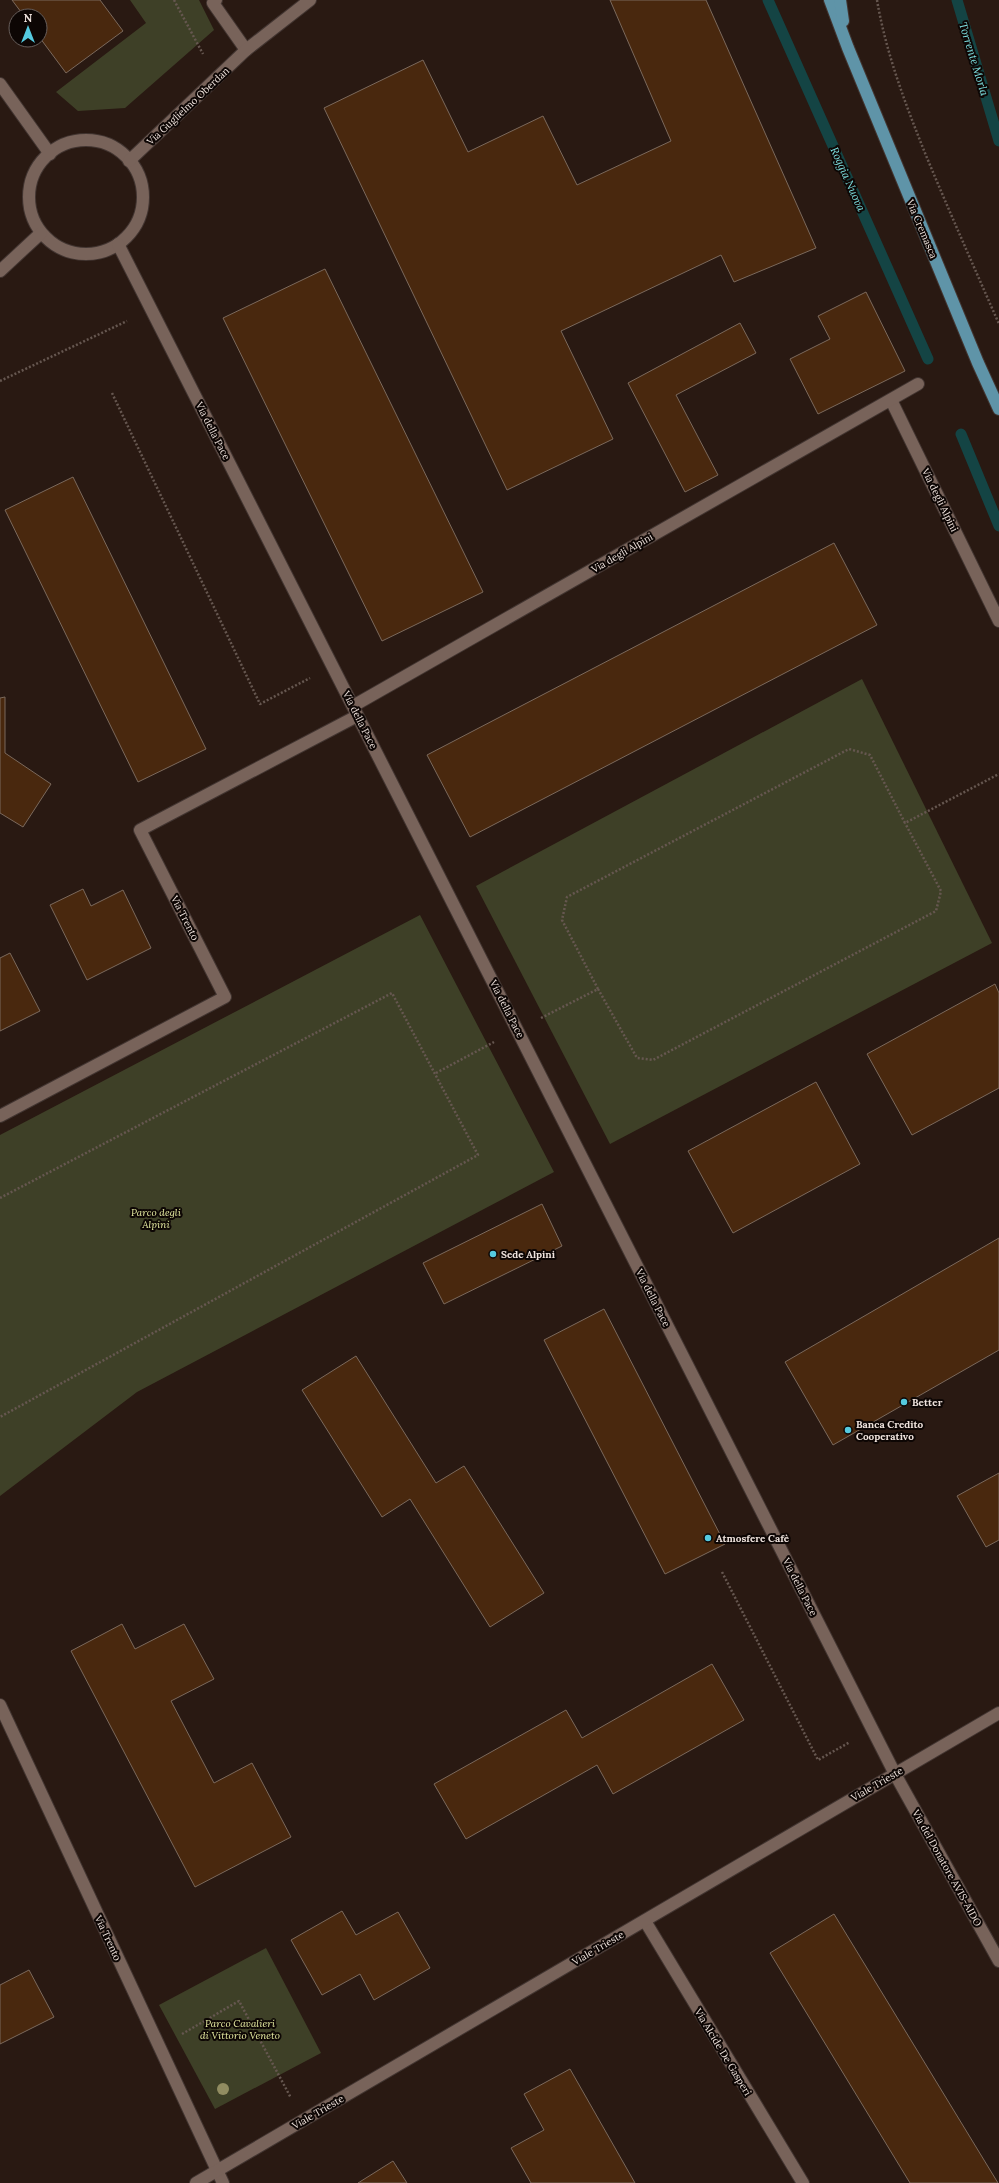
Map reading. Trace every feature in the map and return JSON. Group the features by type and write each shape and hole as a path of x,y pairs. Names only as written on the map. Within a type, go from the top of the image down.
{"main road":[{"name":"Via Cremasca","path":"830,0 848,48 978,363 999,409"},
{"name":"Via Cremasca","path":"840,0 848,48"}],"street":[{"path":"216,0 213,3 246,50"},
{"name":"Via Guglielmo Oberdan","path":"129,161 246,50 310,0"},
{"path":"0,84 50,154"},
{"path":"91,141 108,145 129,161 135,169 141,186 142,205 137,223 118,244 101,252 77,254 55,245 41,233 29,206 30,187 36,168 50,154 65,144 91,141"},
{"path":"0,271 41,233"},
{"name":"Via della Pace","path":"118,244 895,1774"},
{"name":"Via degli Alpini","path":"355,711 918,384"},
{"name":"Via degli Alpini","path":"891,400 999,621"},
{"name":"Via Trento","path":"0,1116 225,997 140,830 355,711"},
{"name":"Via Trento","path":"0,1705 216,2172 223,2183"},
{"name":"Viale Trieste","path":"196,2183 999,1713"},
{"name":"Via del Donatore AVIS-AIDO","path":"895,1774 999,1961"},
{"name":"Via Alcide De Gasperi","path":"645,1921 803,2183"}],"path":[{"path":"174,0 216,79"},
{"path":"877,0 883,36 908,109 949,211 999,324"},
{"path":"0,381 152,310"},
{"path":"112,392 260,704 314,676"},
{"path":"849,749 870,756 941,891 936,911 653,1060 637,1058 598,989 562,920 567,897 849,749"},
{"path":"905,823 999,774"},
{"path":"436,1073 598,989"},
{"path":"0,1198 392,993 436,1073 478,1155 0,1417"},
{"path":"722,1572 818,1760 852,1740"},
{"path":"159,2047 239,2001 304,2121"}],"green space":[{"path":"130,0 199,0 214,30 125,108 78,111 56,92 146,23"},
{"path":"862,679 992,943 610,1144 476,886"},
{"name":"Parco degli Alpini","path":"420,915 554,1172 137,1392 0,1496 0,1135"},
{"name":"Parco Cavalieri di Vittorio Veneto","path":"266,1948 321,2053 215,2109 159,2005"}],"building":[{"path":"12,0 100,0 123,31 66,73 47,48 48,8 18,8"},
{"path":"610,0 706,0 816,248 734,282 721,255 561,331 613,439 507,490 324,108 423,60 468,152 543,116 577,185 671,141"},
{"path":"325,269 483,592 382,641 223,318"},
{"path":"866,292 905,371 818,414 790,359 830,339 818,316"},
{"path":"740,323 756,353 676,395 718,475 685,492 628,383"},
{"path":"73,477 206,749 138,782 5,510"},
{"path":"834,543 877,625 470,837 427,755"},
{"path":"5,697 5,753 51,784 23,827 0,813 0,698"},
{"path":"83,889 91,906 123,890 151,948 87,980 50,905"},
{"path":"10,953 40,1011 0,1031 0,958"},
{"path":"995,984 999,993 999,1088 912,1135 867,1054"},
{"path":"816,1082 860,1164 733,1233 688,1151"},
{"name":"Sede Alpini","path":"542,1204 562,1246 444,1304 423,1263"},
{"path":"999,1238 999,1350 833,1445 785,1362"},
{"path":"604,1309 725,1544 665,1574 544,1340"},
{"path":"356,1356 436,1483 464,1466 544,1593 490,1627 410,1499 382,1517 302,1390"},
{"path":"999,1473 999,1540 986,1547 957,1496"},
{"path":"122,1624 135,1649 184,1624 214,1679 171,1701 214,1783 252,1763 291,1837 195,1887 71,1651"},
{"path":"712,1664 744,1720 613,1794 597,1765 466,1839 434,1784 566,1710 582,1738"},
{"path":"342,1911 356,1935 398,1912 430,1968 374,2000 360,1974 322,1995 291,1940"},
{"path":"834,1914 998,2183 910,2183 770,1953"},
{"path":"29,1970 54,2017 0,2044 0,1985"},
{"path":"570,2069 635,2183 531,2183 511,2148 544,2130 524,2094"},
{"path":"393,2161 407,2183 358,2183"}],"waterway":[{"name":"Roggia Nuova","path":"768,0 928,359"},
{"name":"Torrente Morla","path":"957,0 999,141"},
{"name":"Roggia Nuova","path":"961,434 999,526"}],"place":[{"name":"Sede Alpini","path":"493,1254"},
{"name":"Better","path":"904,1402"},
{"name":"Banca Credito Cooperativo","path":"848,1430"},
{"name":"Atmosfere Cafè","path":"708,1538"}]}
